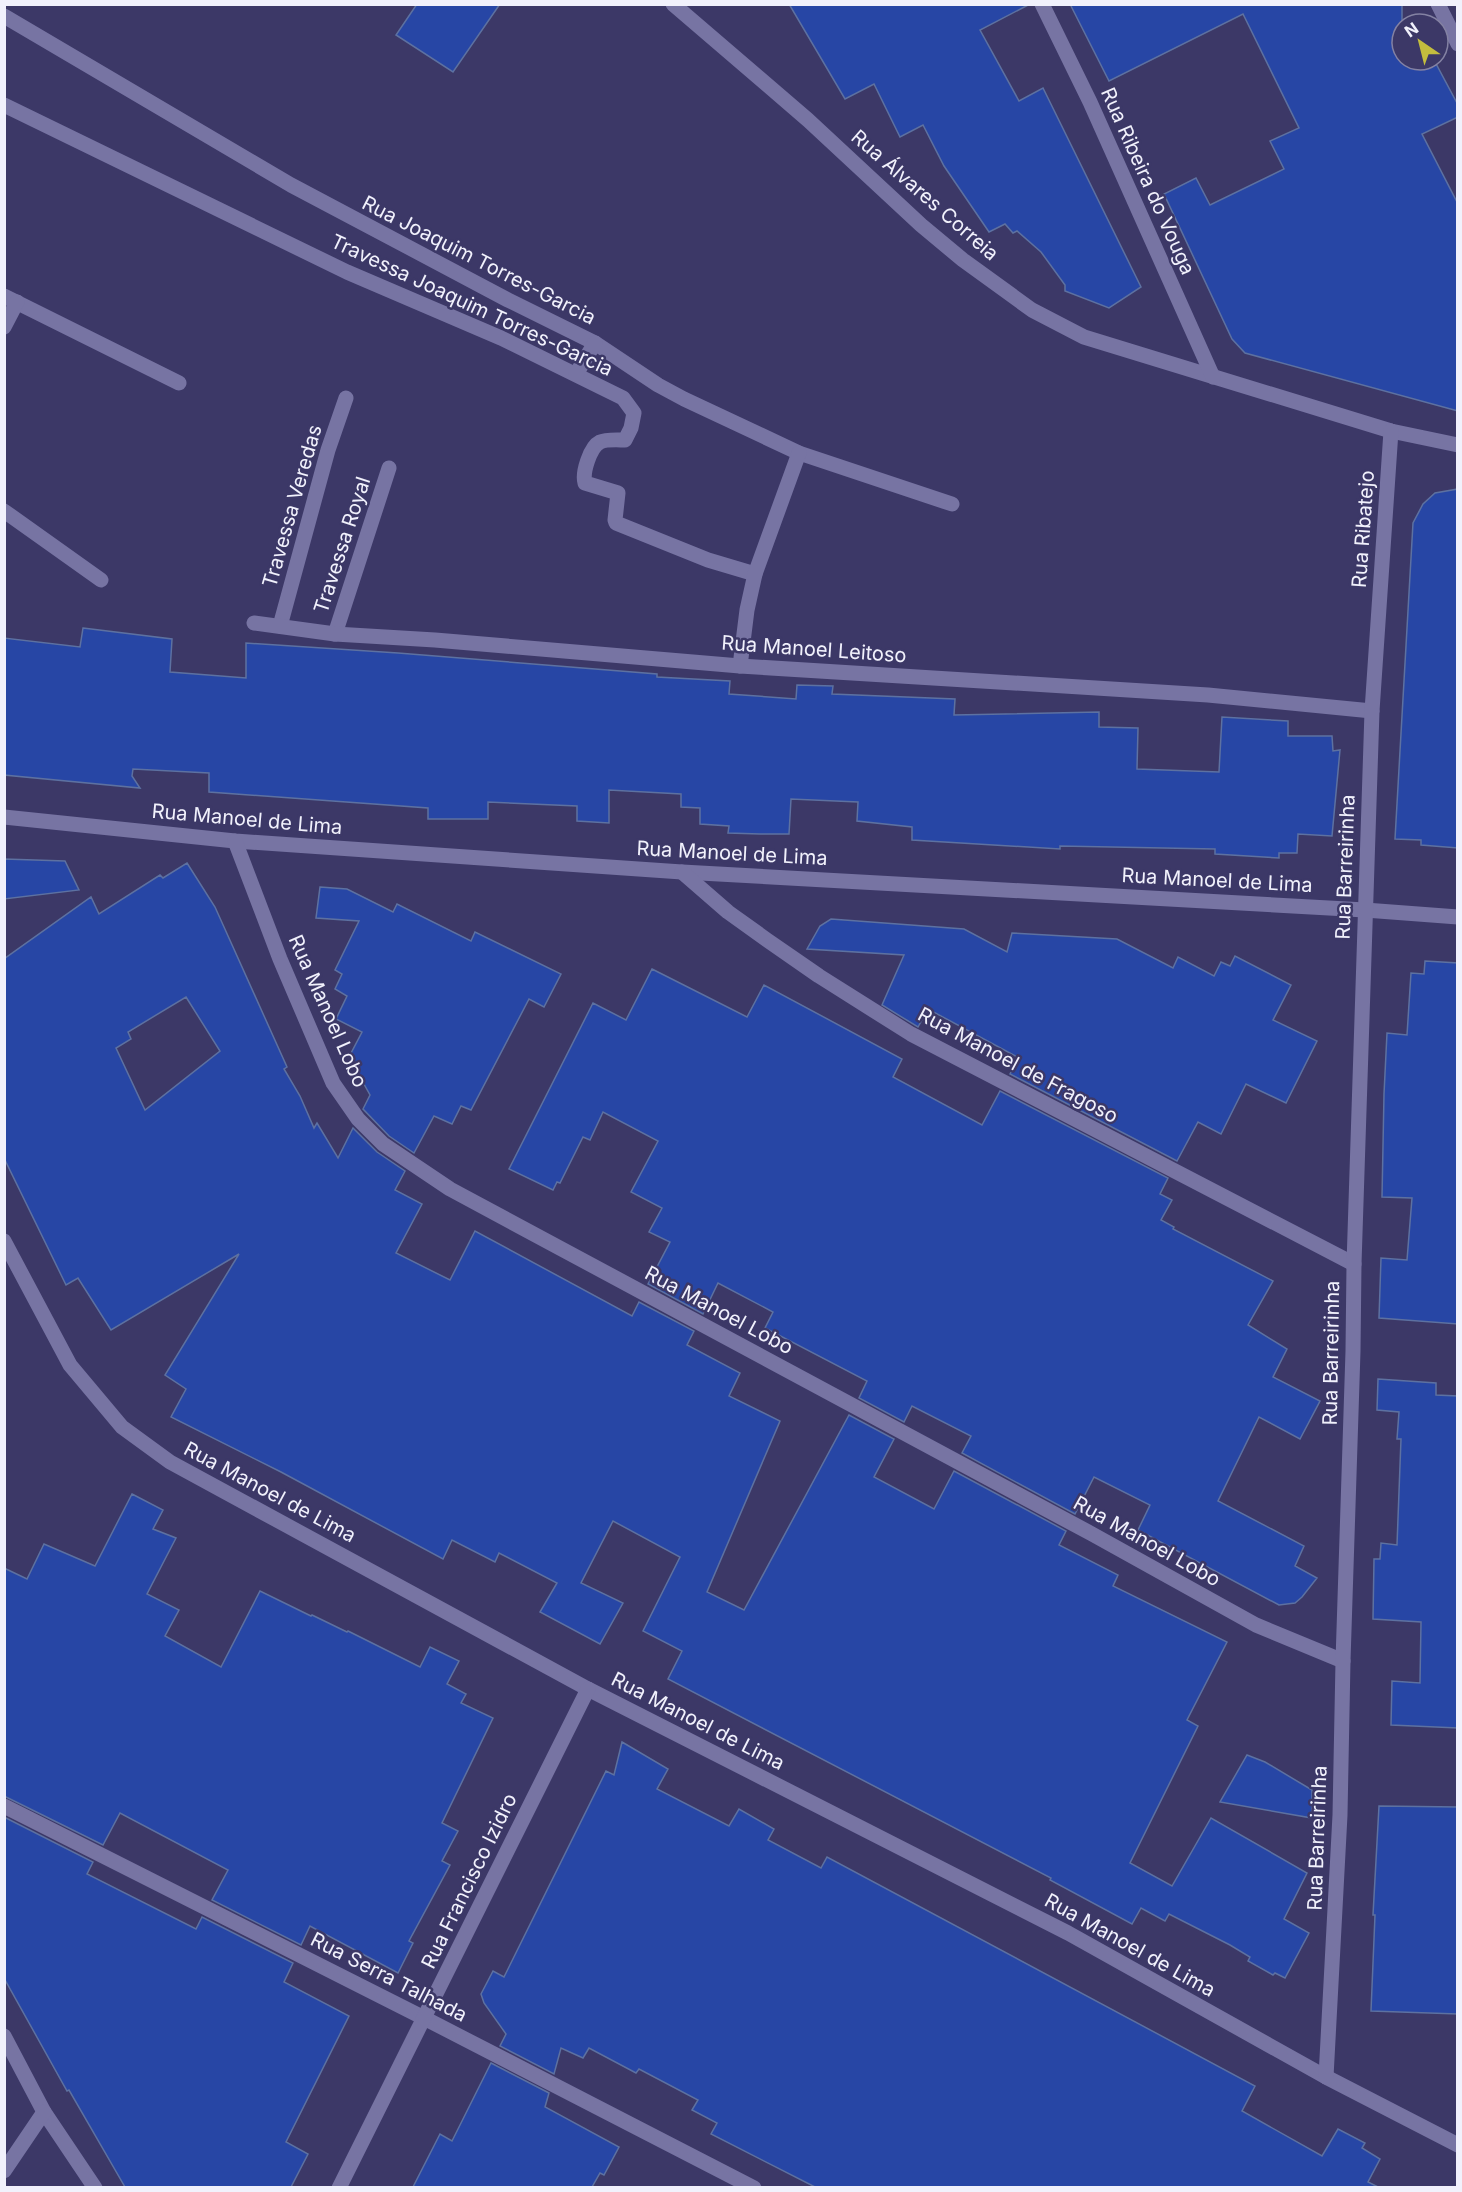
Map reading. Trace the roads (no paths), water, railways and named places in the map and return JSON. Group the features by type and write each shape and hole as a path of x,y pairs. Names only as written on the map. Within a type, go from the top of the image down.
{"street":[{"name":"Rua Álvares Correia","path":"672,4 808,120 921,225 963,260 1032,310 1084,337 1391,431 1458,445"},
{"name":"Rua Ribeira do Vouga","path":"1042,4 1090,102 1213,376"},
{"path":"1438,4 1458,44"},
{"name":"Rua Joaquim Torres-Garcia","path":"4,16 291,186 595,343 658,385 799,453 952,504"},
{"name":"Travessa Joaquim Torres-Garcia","path":"4,105 347,272 451,315 623,398 634,413 629,434 625,440 597,444 583,477 585,483 618,493 616,523 708,560 755,574"},
{"path":"4,327 11,299 179,383"},
{"path":"576,374 595,343"},
{"name":"Travessa Veredas","path":"280,626 328,450 346,398"},
{"name":"Rua Ribatejo","path":"1377,630 1391,431"},
{"path":"740,666 747,610 755,574 799,453"},
{"name":"Travessa Royal","path":"335,634 389,468"},
{"path":"4,511 101,580"},
{"name":"Rua Manoel Leitoso","path":"254,623 335,634 435,640 740,666 1208,695 1372,711"},
{"name":"Rua Barreirinha","path":"1326,2077 1340,1815 1342,1661 1365,910 1377,630"},
{"name":"Rua Manoel de Lima","path":"4,817 235,841 682,872 1458,917"},
{"name":"Rua Manoel Lobo","path":"235,841 280,960 333,1083 358,1119 383,1144 450,1189 1092,1534 1256,1625 1342,1661"},
{"name":"Rua Manoel de Fragoso","path":"682,872 728,912 776,946 911,1034 1354,1264"},
{"name":"Rua Manoel de Lima","path":"4,1241 70,1365 122,1427 170,1462 588,1689 1068,1933 1326,2077 1458,2145"},
{"name":"Rua Francisco Izidro","path":"339,2187 588,1689"},
{"name":"Rua Serra Talhada","path":"4,1806 754,2187"},
{"path":"4,2036 44,2112 95,2187"},
{"path":"4,2171 44,2112"}]}
